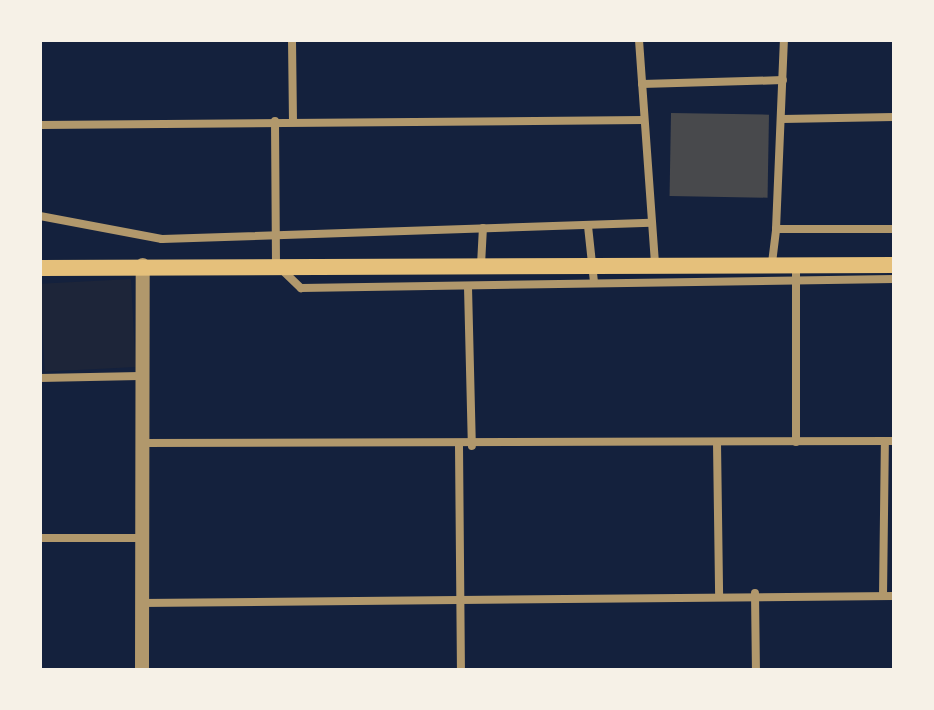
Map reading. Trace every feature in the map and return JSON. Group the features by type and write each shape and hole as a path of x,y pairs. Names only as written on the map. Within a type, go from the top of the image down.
{"main road":[{"path":"40,268 772,263 796,272 894,265"}],"street":[{"path":"292,40 293,121"},
{"path":"639,40 655,264"},
{"path":"772,263 784,40"},
{"path":"642,84 783,80"},
{"path":"782,119 894,117"},
{"path":"40,125 644,120"},
{"path":"275,121 276,264 301,288 468,287 796,272 894,279"},
{"path":"40,216 162,239 651,223"},
{"path":"588,226 594,282"},
{"path":"481,265 483,228"},
{"path":"776,229 894,229"},
{"path":"142,670 140,376 143,265"},
{"path":"430,266 430,288"},
{"path":"796,272 796,442"},
{"path":"468,287 472,446"},
{"path":"40,378 140,376"},
{"path":"141,443 472,446 890,441 883,596"},
{"path":"717,443 719,595"},
{"path":"459,446 461,670"},
{"path":"40,538 142,538"},
{"path":"755,593 756,670"},
{"path":"141,603 461,601 755,593 894,596"}],"shaded area":[{"path":"131,279 136,367 45,372 40,284"}],"building":[{"path":"671,113 769,115 768,198 670,196"}]}
